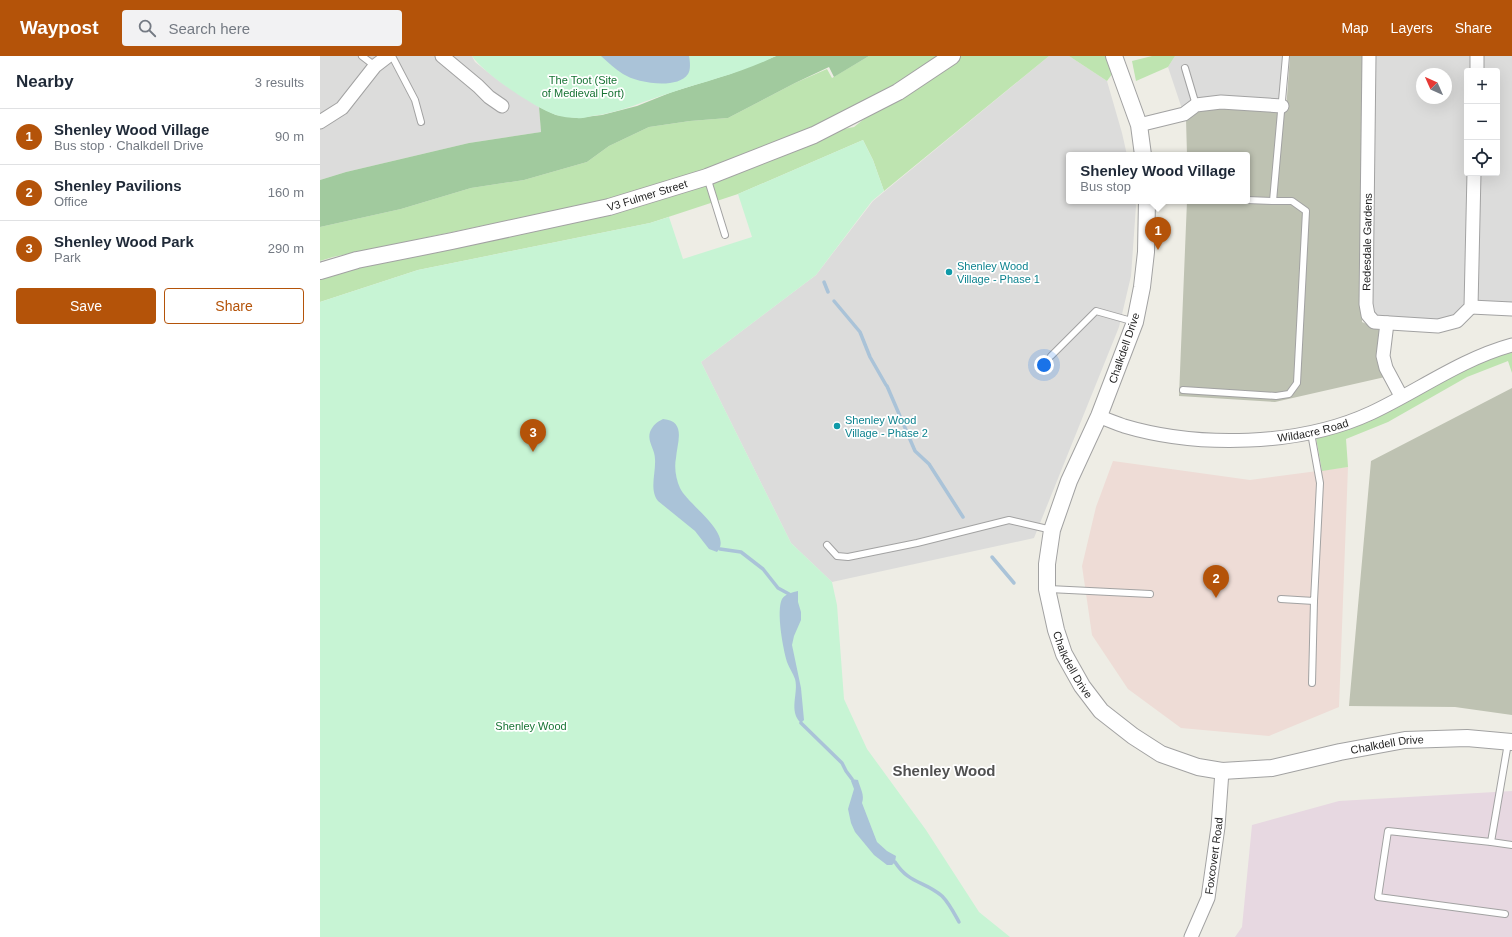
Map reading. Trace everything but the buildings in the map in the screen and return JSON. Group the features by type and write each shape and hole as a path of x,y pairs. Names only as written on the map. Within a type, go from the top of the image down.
{"street":[{"path":"320,122 342,108 375,66 388,56"},
{"path":"442,56 489,97 502,106"},
{"name":"V3 Fulmer Street","path":"320,271 357,260 609,207 707,177 814,135 898,92 952,56"},
{"path":"1114,56 1139,125 1143,152"},
{"name":"Redesdale Gardens","path":"1369,56 1366,304 1368,315 1374,322 1438,326 1457,321 1471,307"},
{"path":"1477,56 1477,68"},
{"path":"1139,125 1184,114 1196,105 1221,102 1282,106"},
{"path":"1474,176 1471,307 1512,309"},
{"name":"Chalkdell Drive","path":"1147,204 1146,252 1142,287 1134,322 1099,416 1069,481 1052,530 1047,564 1047,589 1056,630 1064,654 1082,686 1101,711 1132,736 1161,754 1198,767 1222,771 1272,768 1340,752 1405,740 1467,738 1510,742"},
{"path":"1387,322 1383,356 1386,368 1401,396"},
{"name":"Wildacre Road","path":"1099,416 1124,426 1152,432 1207,439 1245,441 1312,433 1341,425 1370,414 1401,396 1481,356 1512,344"},
{"name":"Foxcovert Road","path":"1191,937 1208,898 1218,827 1222,771"}],"lane":[{"path":"362,56 375,66"},
{"path":"392,56 416,100 421,122"},
{"path":"1273,201 1286,56"},
{"path":"1185,68 1196,105"},
{"path":"707,177 725,235"},
{"path":"1183,390 1276,396 1289,394 1297,383 1306,211 1292,201 1250,200"},
{"path":"1051,356 1096,311 1134,322"},
{"path":"1312,433 1320,483 1314,601 1312,683"},
{"path":"827,545 836,556 848,557 917,543 1009,520 1052,530"},
{"path":"1047,589 1150,594"},
{"path":"1282,599 1314,601"},
{"path":"1491,842 1510,742"},
{"path":"1505,914 1378,897 1388,831 1512,845"}],"shaded area":[{"path":"320,56 472,56 475,62 499,81 539,107 541,132 469,143 346,172 320,180"},
{"path":"1049,56 1069,56 1107,81 1126,152 1066,152 1066,204 1136,204 1131,276 1119,327 1034,538 832,582 791,543 701,362 816,275 873,201"},
{"path":"1175,56 1284,56 1279,102 1183,112 1168,67"},
{"path":"1290,56 1363,56 1362,322 1380,330 1385,377 1275,402 1179,396 1187,204 1250,204 1250,152 1187,152 1186,119 1197,110 1222,106 1286,110"},
{"path":"1373,56 1512,56 1512,305 1468,304 1455,318 1439,323 1376,319 1369,305"},
{"path":"1512,388 1512,715 1455,707 1349,706 1371,461"},
{"path":"1113,461 1250,480 1348,467 1339,707 1269,736 1181,728 1128,689 1092,635 1082,566 1096,507"},
{"path":"1512,791 1512,937 1235,937 1242,927 1252,825 1339,801"}],"green space":[{"name":"The Toot (Site of Medieval Fort)","path":"472,56 776,56 738,72 623,109 581,118 569,118 558,116 523,98 487,71"},
{"path":"776,56 869,56 834,77 829,67 728,118 690,121 649,127 609,146 587,162 524,180 471,188 401,209 320,227 320,180 346,172 469,143 541,132 539,107 556,115 577,118 602,115 637,106 672,92 730,74"},
{"path":"869,56 1049,56 884,191 873,160 863,140 738,194 650,223 418,270 320,302 320,271 609,207 814,135 854,127 897,93 720,166 601,201 320,261 320,227 401,209 471,188 524,180 587,162 609,146 649,127 690,121 728,118 795,83 827,69 832,78"},
{"path":"1069,56 1114,56 1118,66 1107,81"},
{"path":"1152,56 1175,56 1168,67 1136,81 1132,61"},
{"name":"Shenley Wood","path":"863,140 873,160 884,191 872,201 816,275 701,362 791,543 832,582 837,605 844,699 867,749 926,830 979,912 1010,937 320,937 320,302 418,270 650,223 669,217 683,259 752,237 738,194"},
{"path":"1512,345 1512,373 1508,361 1467,377 1388,422 1346,439 1348,467 1322,471 1315,432"}],"water":[{"path":"601,56 689,56 690,70 683,79 675,82 647,82 623,74"},
{"path":"663,419 675,424 678,428 679,440 675,466 677,481 684,495 715,528 721,545 717,552 709,549 695,531 655,497 653,487 655,455 649,436 654,426"},
{"path":"798,591 801,620 792,645 801,688 804,720 801,723 795,713 794,707 796,684 785,656 780,621 780,605 783,597"},
{"path":"852,779 858,780 863,794 862,803 877,842 887,851 896,856 895,862 892,865 887,865 874,855 855,832 851,823 848,809 854,789 851,781"}],"waterway":[{"path":"824,282 828,292"},
{"path":"834,301 860,332 870,357 886,385"},
{"path":"887,386 915,451 929,464 963,517"},
{"path":"720,549 741,552 763,569 778,588 789,594"},
{"path":"992,557 1014,583"},
{"path":"801,723 842,763 852,779"},
{"path":"895,862 906,874 942,896 959,922"}],"place":[{"name":"Shenley Wood Village","path":"1158,250"},
{"name":"Shenley Wood Village - Phase 1","path":"949,272"},
{"name":"Shenley Wood Village - Phase 2","path":"837,426"},
{"name":"Shenley Wood Park","path":"533,452"},
{"name":"Shenley Pavilions","path":"1216,598"}],"district":[{"name":"Shenley Wood","path":"944,771"}]}
